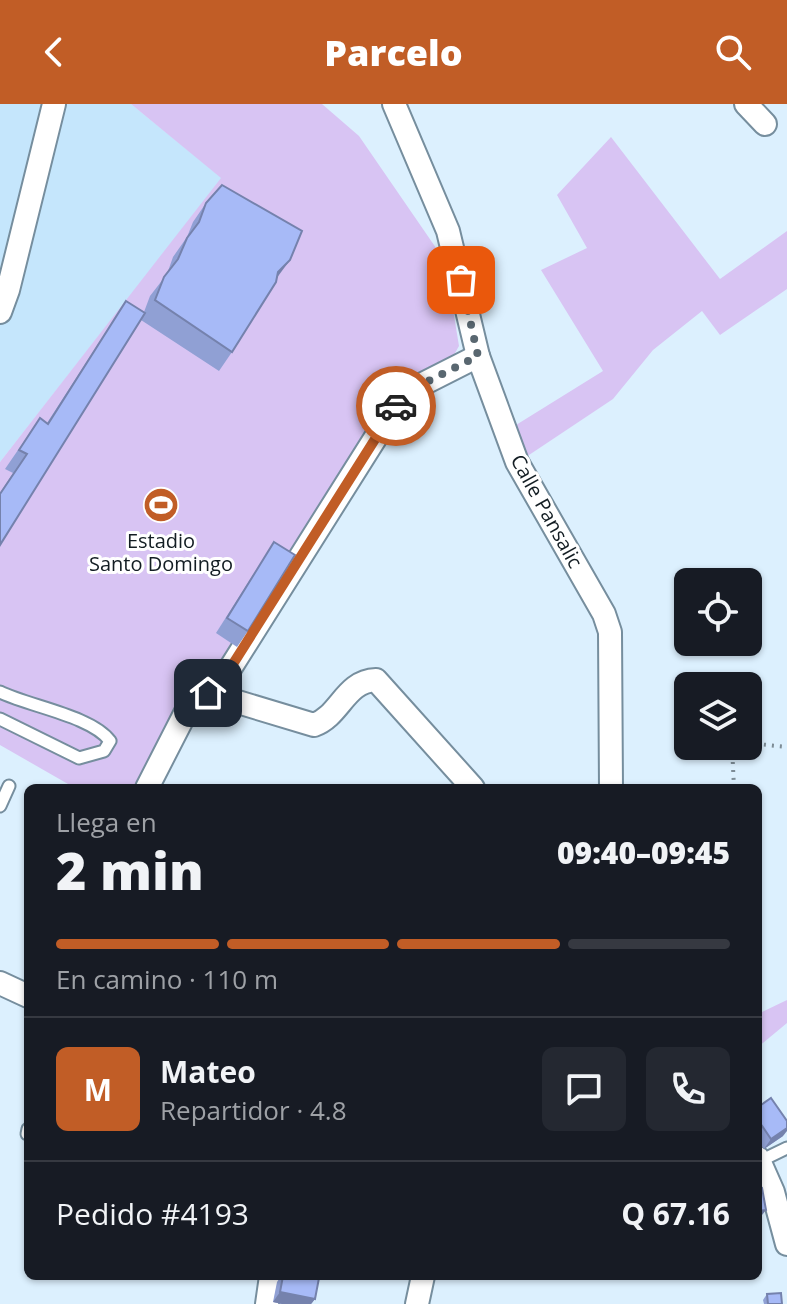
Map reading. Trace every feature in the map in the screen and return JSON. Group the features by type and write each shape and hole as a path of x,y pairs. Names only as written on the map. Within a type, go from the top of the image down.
{"street":[{"path":"0,312 54,104"},
{"name":"Calle Pansalic","path":"394,104 448,231 478,356 517,462 604,614 610,632 611,784"},
{"path":"746,104 765,124"},
{"path":"149,784 190,704 208,693 226,675 405,393 478,356"},
{"path":"208,693 314,725 325,721 353,688 364,680 376,680 469,784"},
{"path":"0,983 24,994"},
{"path":"762,1166 773,1192 787,1244"},
{"path":"267,1304 270,1280"},
{"path":"417,1304 422,1280"}],"lane":[{"path":"0,692 95,729 110,741 104,751 79,758 0,719"},
{"path":"0,806 9,786"},
{"path":"762,1158 787,1148"}],"path":[{"path":"762,744 787,747"},
{"path":"733,760 734,784"}],"shaded area":[{"path":"0,104 131,104 222,178 0,462"},
{"path":"131,104 322,104 359,136 445,261 459,346 447,367 407,402 224,686 183,709 142,784 68,784 0,745 0,462 221,178"},
{"path":"611,137 720,279 787,231 787,289 720,335 702,311 653,350 613,399 520,461 516,425 603,371 541,270 587,248 557,195"},
{"path":"787,1000 787,1023 762,1044 762,1012"}],"building":[{"path":"222,185 302,231 290,260 278,272 276,282 232,352 155,300 164,277 199,222 206,203"},
{"path":"126,301 145,313 0,545 0,494 27,454 19,450 40,418 48,424"},
{"path":"274,542 295,555 248,631 227,618"},
{"path":"771,1098 787,1121 787,1128 771,1139 762,1126 762,1104"},
{"path":"762,1188 766,1210 762,1210"},
{"path":"282,1280 319,1280 315,1299 280,1292"},
{"path":"781,1293 782,1304 768,1304 767,1294"}],"way so far":[{"path":"396,406 405,393 478,356 461,280"}],"place":[{"name":"Estadio Santo Domingo","path":"161,505"}],"route":[{"path":"208,693 226,675 396,406"}]}
